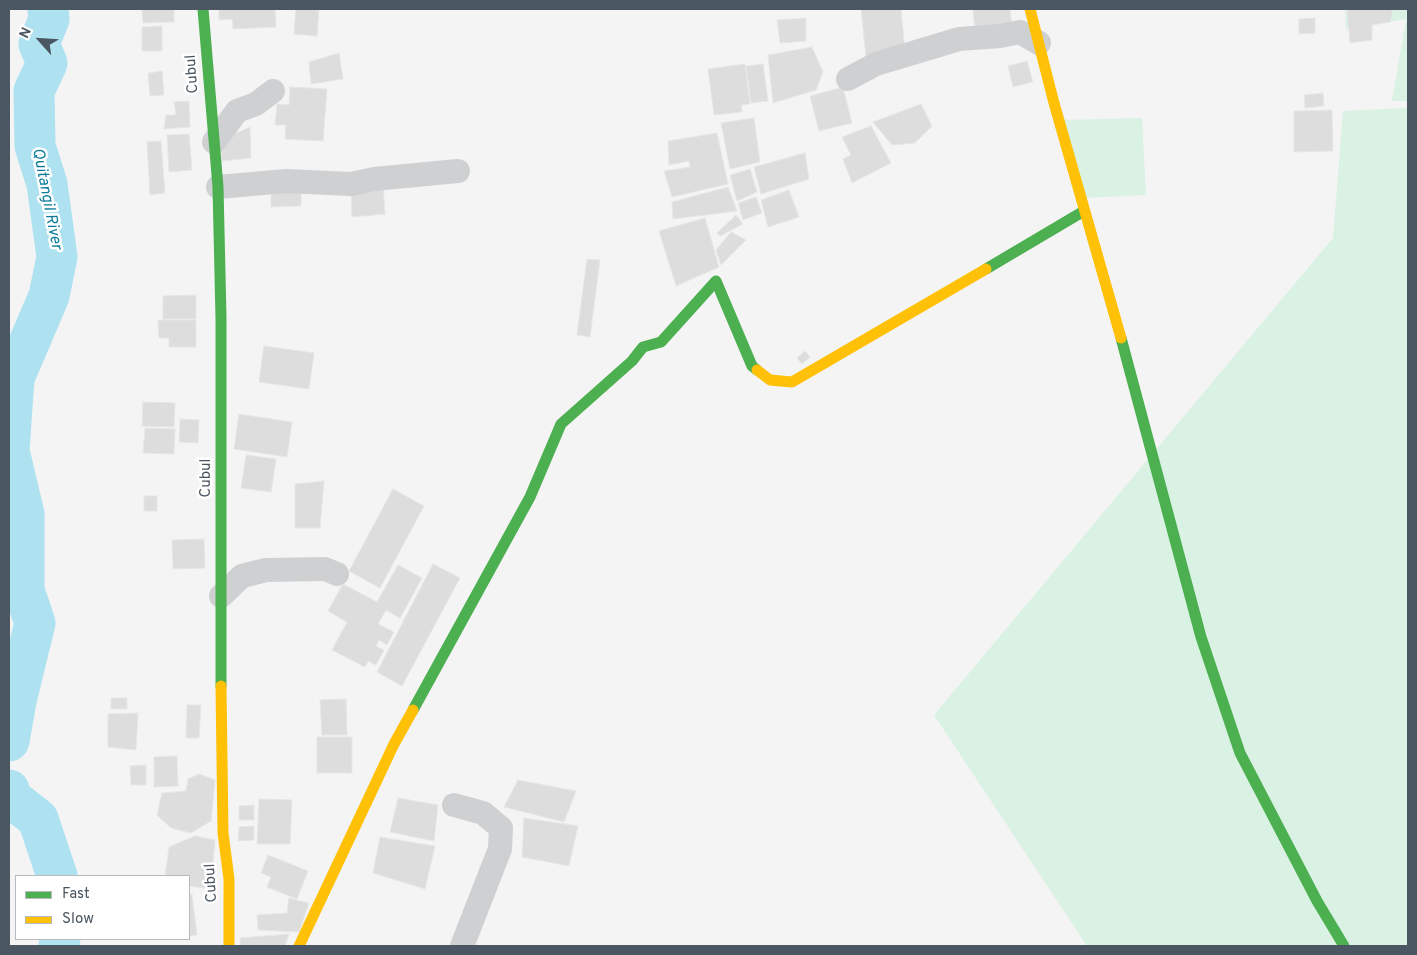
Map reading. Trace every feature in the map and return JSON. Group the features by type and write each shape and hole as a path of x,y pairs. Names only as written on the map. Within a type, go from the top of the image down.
{"street":[{"name":"Cubul","path":"204,9 218,188 221,328 223,833 229,879 229,946"},
{"path":"1030,9 1201,636 1240,752 1317,901 1344,946"},
{"path":"848,79 876,64 958,39 1000,36 1020,32 1039,43"},
{"path":"214,142 237,111 256,104 273,91"},
{"path":"218,188 286,181 351,184 374,179 458,170"},
{"path":"299,946 394,744 530,497 561,424 632,361 643,347 661,342 716,281 752,366 770,380 792,382 942,296 1084,211"},
{"path":"221,596 242,576 266,570 290,568 325,569 337,574"},
{"path":"454,804 483,813 501,828 500,849 462,946"}],"green space":[{"path":"1345,9 1408,9 1406,19 1346,29"},
{"path":"1406,19 1408,19 1408,101 1392,101"},
{"path":"1408,108 1408,946 1087,946 934,715 1333,238 1343,111"},
{"path":"1142,118 1146,195 1082,198 1061,120"}],"building":[{"path":"142,9 174,9 174,22 143,23"},
{"path":"219,9 275,9 276,27 233,29 232,19 219,20"},
{"path":"296,9 319,9 317,36 294,34"},
{"path":"861,9 901,9 905,52 866,57"},
{"path":"973,9 1010,9 1012,29 975,32"},
{"path":"1347,9 1393,9 1390,22 1372,25 1372,40 1350,43"},
{"path":"806,18 806,41 780,43 777,20"},
{"path":"1315,18 1315,33 1299,34 1299,19"},
{"path":"162,26 162,51 142,51 142,27"},
{"path":"812,47 823,72 816,90 773,103 768,55"},
{"path":"339,53 343,79 311,84 309,62"},
{"path":"1027,61 1033,82 1013,87 1008,66"},
{"path":"745,64 750,104 741,105 742,112 714,115 708,69"},
{"path":"763,64 768,101 751,103 746,66"},
{"path":"162,71 164,95 150,96 148,73"},
{"path":"290,87 327,89 323,141 285,139 286,125 275,125 277,104 289,105"},
{"path":"843,87 852,123 819,131 810,96"},
{"path":"1323,93 1324,106 1305,108 1304,95"},
{"path":"189,101 190,127 164,129 166,115 176,115 174,102"},
{"path":"921,104 932,126 915,143 892,145 873,122"},
{"path":"1332,110 1333,151 1294,152 1294,111"},
{"path":"754,118 760,162 730,169 721,123"},
{"path":"871,126 891,163 852,183 843,159 851,155 842,137"},
{"path":"250,127 251,158 222,161 221,140"},
{"path":"717,133 728,184 672,197 664,171 690,167 689,161 669,165 668,141"},
{"path":"189,134 192,170 169,172 167,135"},
{"path":"161,141 165,193 150,195 147,142"},
{"path":"805,153 809,179 761,194 754,167"},
{"path":"750,169 757,192 737,201 730,175"},
{"path":"383,184 385,214 352,217 351,186"},
{"path":"301,186 301,206 271,207 271,187"},
{"path":"728,187 737,211 673,219 672,202"},
{"path":"789,190 799,217 768,227 761,200"},
{"path":"756,197 762,213 743,220 738,203"},
{"path":"736,215 743,224 720,236 717,233"},
{"path":"705,218 719,267 676,286 659,231"},
{"path":"731,232 746,240 721,265 716,250"},
{"path":"587,259 600,260 590,337 577,335"},
{"path":"196,295 196,319 163,319 163,296"},
{"path":"158,320 196,320 196,347 169,347 169,338 159,338"},
{"path":"264,346 314,353 309,389 259,382"},
{"path":"805,351 810,357 802,364 797,358"},
{"path":"143,402 175,403 174,427 142,426"},
{"path":"239,414 292,422 287,457 234,449"},
{"path":"180,419 199,420 198,443 179,442"},
{"path":"145,428 175,429 174,454 143,453"},
{"path":"246,455 276,459 271,492 241,488"},
{"path":"324,481 320,528 295,528 295,484"},
{"path":"393,489 424,506 380,588 349,571"},
{"path":"144,496 157,496 157,511 144,511"},
{"path":"204,539 205,568 173,569 172,540"},
{"path":"433,564 460,578 402,686 377,672"},
{"path":"398,565 422,578 400,618 386,610 378,624 394,632 387,645 379,640 376,646 384,650 376,665 368,661 365,667 332,650 347,622 328,611 343,584 377,602"},
{"path":"111,698 127,698 127,709 111,709"},
{"path":"346,699 347,735 322,735 320,700"},
{"path":"187,705 201,705 199,738 186,738"},
{"path":"138,713 136,750 108,747 108,714"},
{"path":"317,737 352,737 352,773 317,773"},
{"path":"177,756 178,786 154,787 154,757"},
{"path":"146,765 146,785 131,785 130,766"},
{"path":"199,774 215,780 211,821 191,833 171,828 157,815 162,793 186,791 188,779"},
{"path":"518,780 576,791 564,822 504,807"},
{"path":"398,798 438,805 434,841 390,832"},
{"path":"259,799 292,800 290,844 257,844"},
{"path":"254,805 254,820 239,820 239,806"},
{"path":"524,818 578,826 569,866 522,857"},
{"path":"254,826 254,840 238,841 239,827"},
{"path":"195,836 215,840 211,889 190,886 190,875 165,875 169,847"},
{"path":"380,837 435,846 425,889 373,873"},
{"path":"268,855 308,871 297,899 267,887 271,877 261,873"},
{"path":"192,894 197,935 190,936 190,895"},
{"path":"289,898 309,903 299,932 258,930 257,915 287,913"},
{"path":"289,934 285,946 241,946 240,938"}],"waterway":[{"name":"Quitangil River","path":"9,741 16,701 35,623 24,590 24,514 9,451 14,378 49,296 57,257 47,184 35,146 34,91 47,63 39,44 49,19 48,9"},
{"name":"Quitangil River","path":"9,790 10,797 38,819 57,875"},
{"name":"Quitangil River","path":"59,946 60,940"}],"traffic: fast":[{"path":"203,9 218,187 221,318 221,686"},
{"path":"986,269 1084,211"},
{"path":"413,710 530,497 561,424 632,361 643,347 661,342 716,281 752,366 757,370"},
{"path":"1121,338 1201,637 1240,753 1317,901 1344,946"}],"traffic: slow":[{"path":"1030,9 1054,103 1121,338"},
{"path":"757,370 770,380 792,382 986,269"},
{"path":"221,686 223,833 229,879 229,946"},
{"path":"299,946 394,744 413,710"}]}
